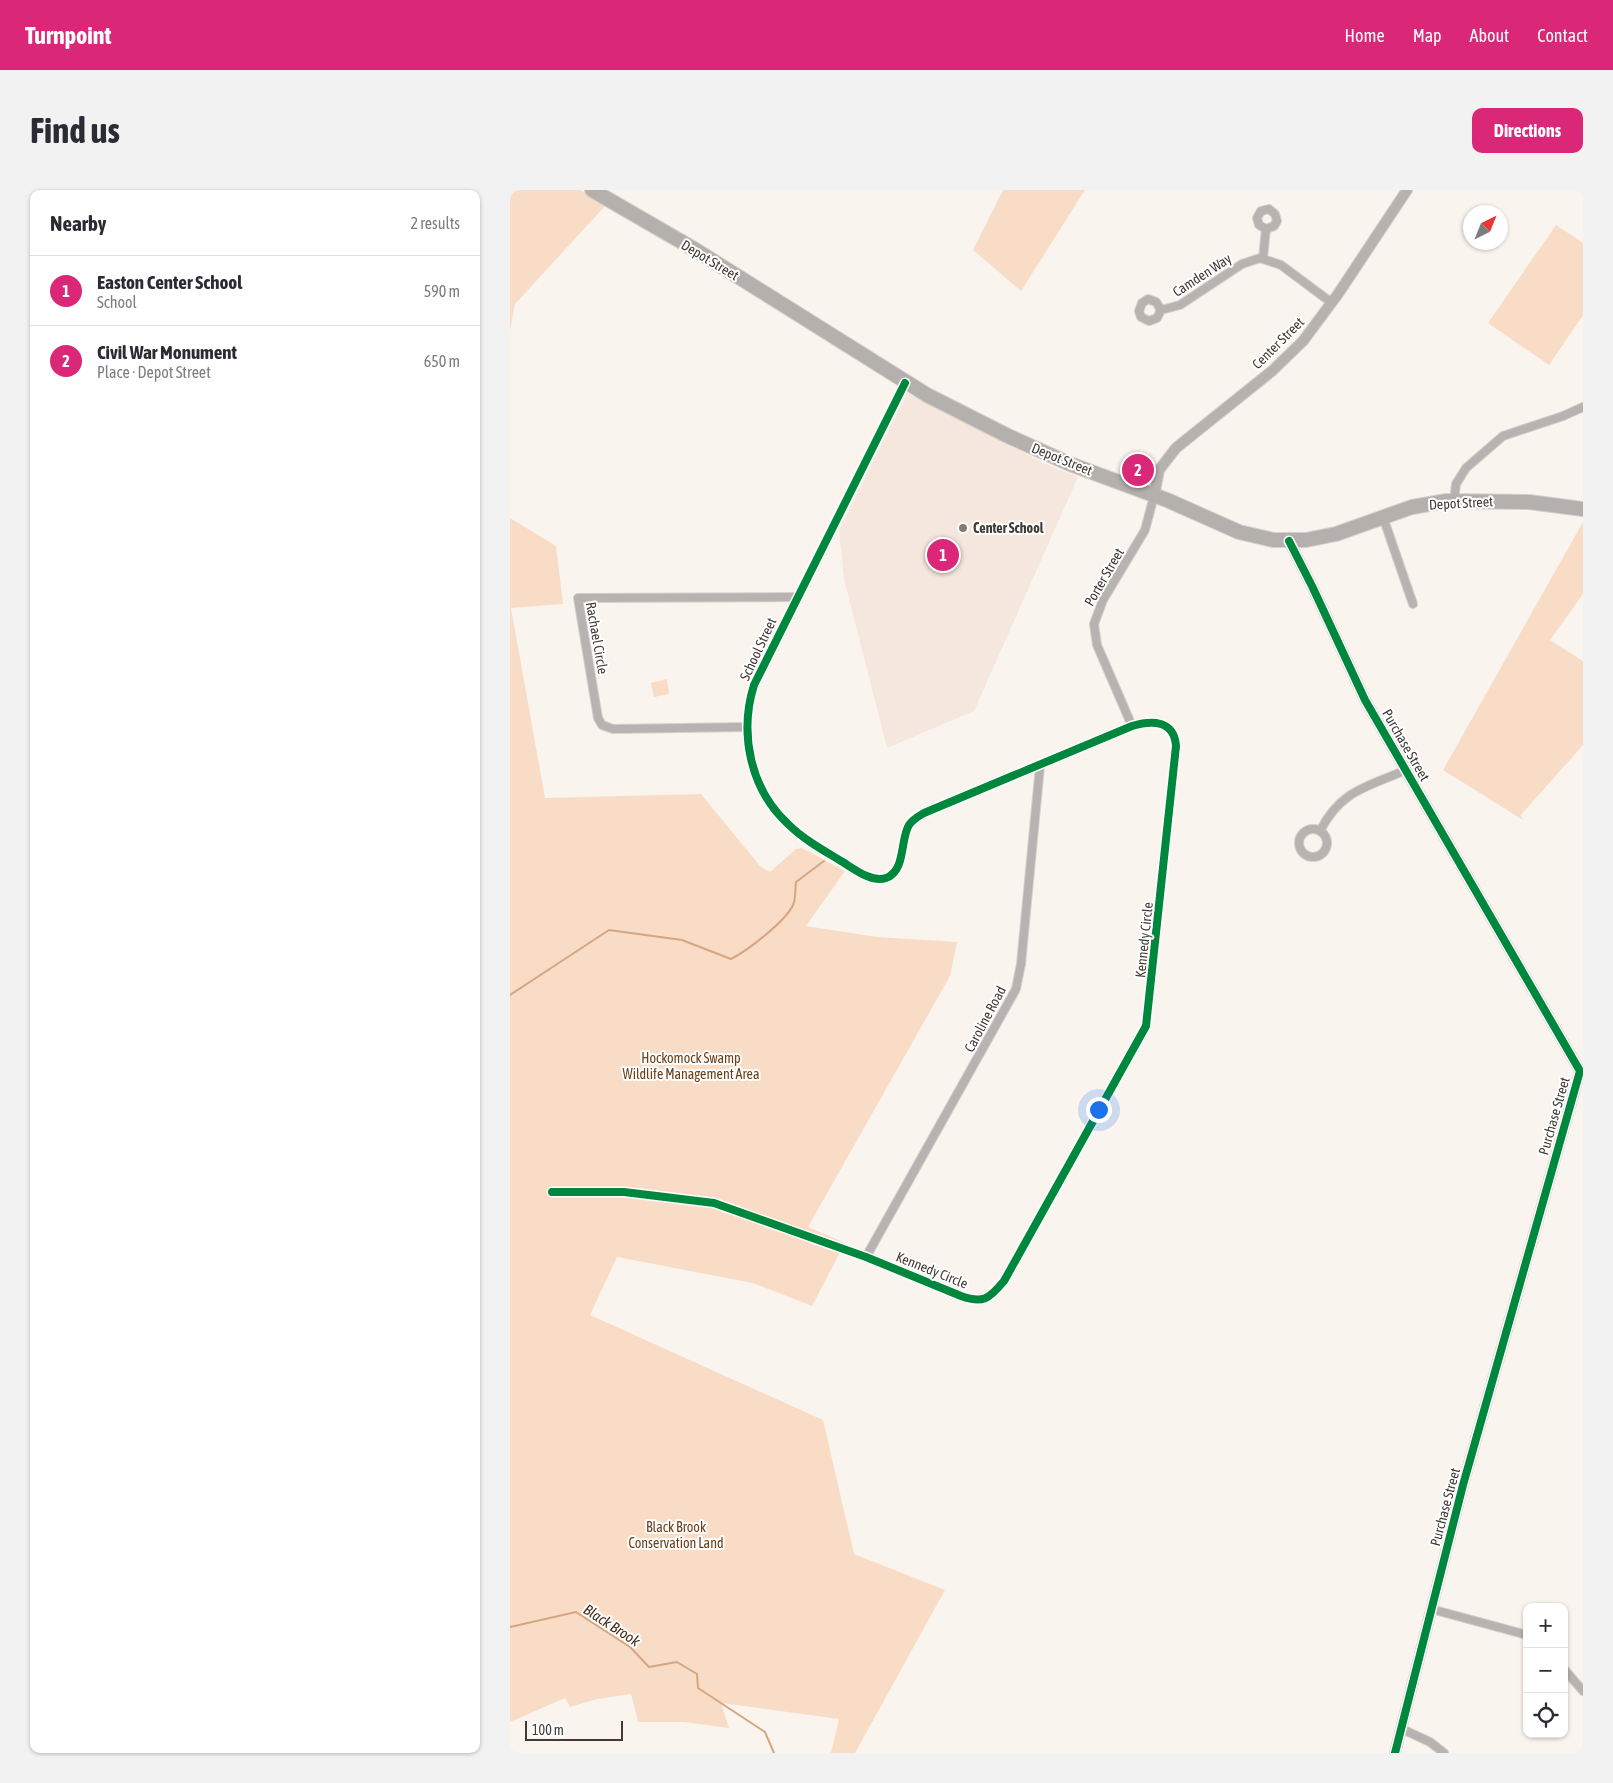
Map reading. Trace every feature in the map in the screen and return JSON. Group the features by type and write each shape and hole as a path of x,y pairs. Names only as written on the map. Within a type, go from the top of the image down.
{"highway":[{"name":"Depot Street","path":"592,190 694,249 904,383 1008,436 1070,464 1154,496 1239,532 1289,541 1336,534 1416,506 1454,501 1539,502 1583,509"}],"street":[{"name":"Center Street","path":"1154,496 1157,473 1170,454 1289,356 1332,303 1407,190"},
{"path":"1266,229 1263,258 1281,265 1332,303"},
{"name":"Camden Way","path":"1161,310 1182,304 1244,262 1263,258"},
{"name":"School Street","path":"889,876 880,879 864,875 812,843 782,819 770,804 758,780 752,762 747,727 754,684 904,383"},
{"path":"1454,501 1456,484 1466,468 1503,436 1563,416 1583,406"},
{"name":"Porter Street","path":"1132,726 1097,646 1094,624 1103,600 1145,530 1154,496"},
{"path":"1383,517 1414,604"},
{"name":"Purchase Street","path":"1289,541 1365,700 1581,1072 1489,1392 1395,1753"},
{"name":"Rachael Circle","path":"747,727 613,729 602,725 598,718 578,598 797,597"},
{"name":"Kennedy Circle","path":"552,1192 624,1192 714,1203 842,1248 973,1300 983,1300 990,1296 1004,1281 1143,1033 1150,1008 1176,746 1173,734 1162,724 1147,722 1132,726 919,816 909,825 901,859 889,876"},
{"name":"Caroline Road","path":"866,1257 1016,989 1021,964 1040,766"},
{"path":"1320,831 1330,812 1340,800 1352,792 1406,770"},
{"path":"1431,1609 1523,1634"},
{"path":"1568,1674 1583,1691"},
{"path":"1402,1729 1430,1742 1444,1753"}],"shaded area":[{"path":"907,393 1046,464 1078,477 974,711 887,748 844,579 839,530"}],"green space":[{"path":"510,190 580,190 606,205 515,304 510,330"},
{"path":"1003,190 1085,190 1021,291 973,250"},
{"path":"1556,225 1583,243 1583,315 1549,365 1488,323"},
{"path":"510,518 556,546 563,604 511,608 545,798 701,794 760,866 770,872 796,849 802,848 845,871 806,926 877,937 957,942 950,976 808,1227 845,1243 812,1306 753,1283 617,1257 590,1315 823,1420 854,1554 945,1590 855,1753 831,1753 839,1719 721,1703 729,1728 684,1722 638,1722 631,1694 597,1699 570,1707 565,1698 510,1722"},
{"path":"1583,522 1583,594 1550,640 1583,661 1583,745 1521,815 1523,820 1443,770"},
{"path":"667,679 669,694 654,697 651,683"}],"waterway":[{"path":"510,995 609,930 682,940 731,959 756,943 783,919 794,903 796,882 824,861"},
{"name":"Black Brook","path":"510,1627 576,1612 630,1647 649,1667 677,1662 697,1674 698,1688 765,1732 774,1753"}],"cycle path":[{"path":"552,1192 624,1192 714,1203 866,1257 961,1296 980,1300 990,1296 1004,1281 1146,1026 1176,746 1171,731 1166,727 1154,723 1132,726 924,813 914,819 906,831 897,869 886,878 880,879 868,877 857,871 800,835 775,810 757,777 748,741 750,703 754,685 905,383"},
{"path":"1289,541 1365,700 1580,1071 1463,1485 1395,1753"}],"place":[{"name":"Civil War Monument","path":"1138,470"},
{"name":"Center School","path":"963,528"},
{"name":"Easton Center School","path":"943,555"}],"park label":[{"name":"Hockomock Swamp Wildlife Management Area","path":"691,1066"},
{"name":"Black Brook Conservation Land","path":"676,1535"}]}
